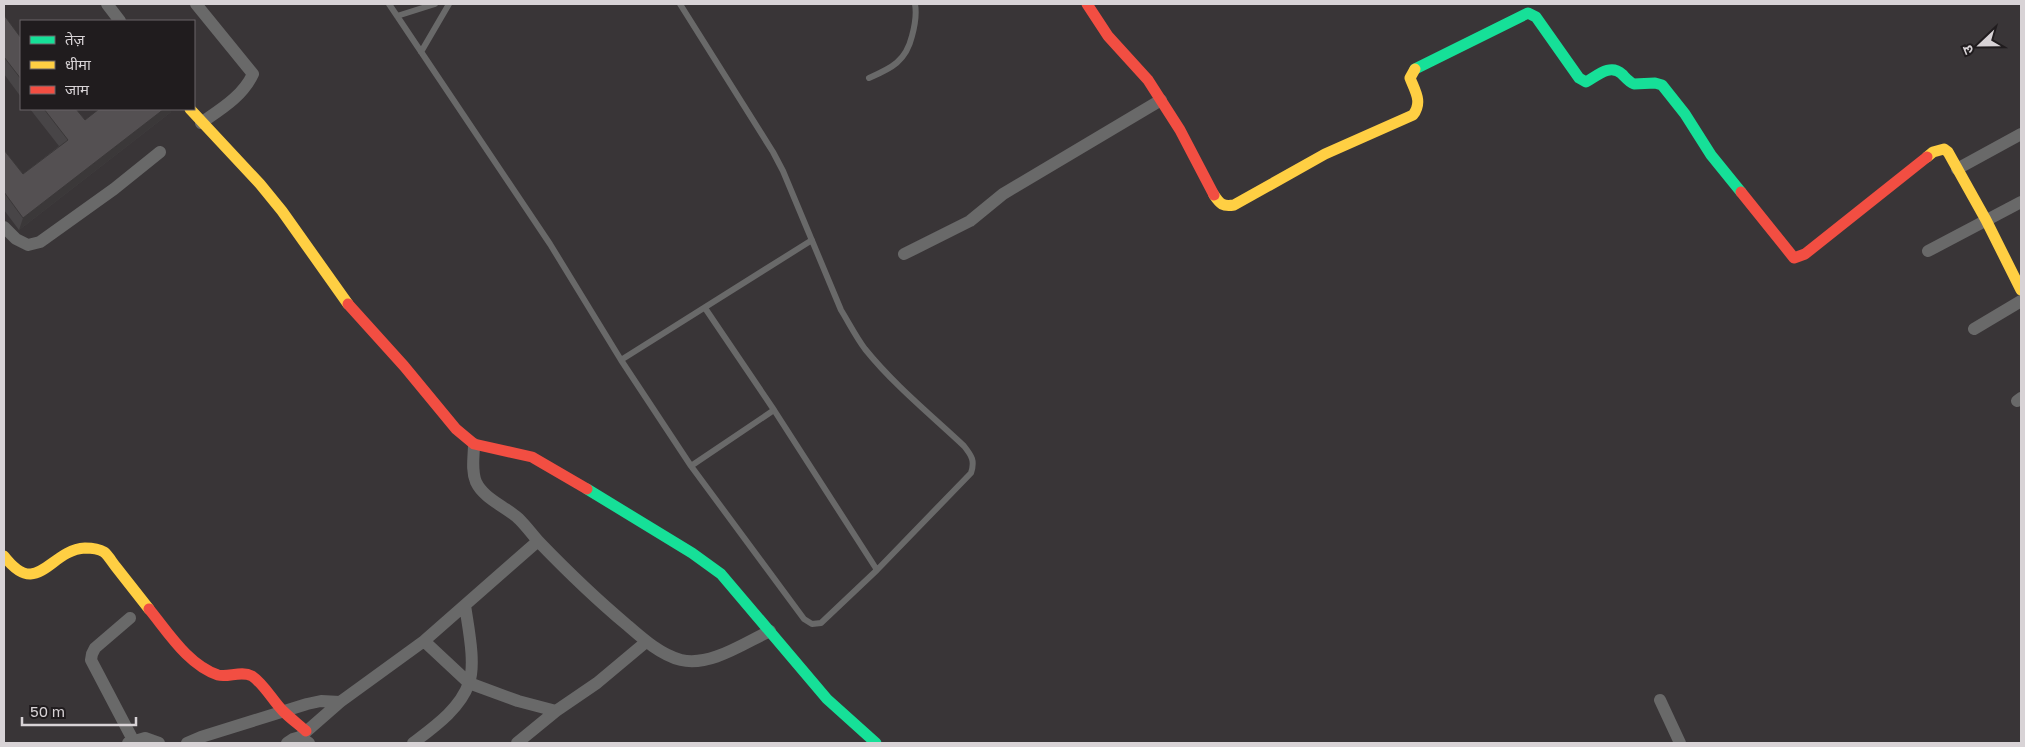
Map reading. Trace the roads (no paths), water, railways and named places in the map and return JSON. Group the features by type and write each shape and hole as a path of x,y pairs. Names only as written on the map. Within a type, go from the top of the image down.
{"street":[{"path":"106,4 119,20"},
{"path":"196,4 253,74 239,95 201,123"},
{"path":"1087,4 1108,36 1148,80 1180,130 1220,204 1234,205 1325,154 1413,115 1418,110 1420,103 1410,78 1413,71 1528,13 1536,17 1579,78 1586,82 1608,69 1614,69 1619,71 1631,83 1657,83 1662,85 1685,114 1711,155 1788,253 1794,258 1805,254 1933,152 1938,149 1944,149 1948,152 1986,220 2021,290"},
{"path":"904,254 970,221 1003,194 1161,100"},
{"path":"191,110 260,184 282,211 342,297 363,323 404,366 456,429 474,444 532,456 692,552 721,574 827,699 842,715 876,743"},
{"path":"1957,169 2021,134"},
{"path":"4,227 16,239 28,245 40,242 114,189 160,152"},
{"path":"1928,251 2021,202"},
{"path":"1974,329 2021,301"},
{"path":"474,444 473,470 477,482 492,500 520,520 538,541 597,600 646,642 680,660 697,662 716,656 770,631"},
{"path":"287,743 305,737 340,702 424,642 538,541"},
{"path":"4,556 16,570 35,576 69,551 93,547 104,552 170,636 198,665 209,672 221,676 246,674 253,678 305,737"},
{"path":"413,743 437,724 459,701 469,683 471,653 465,606"},
{"path":"130,618 95,648 91,660 130,742 145,738 159,743"},
{"path":"424,642 469,683 489,692 556,711"},
{"path":"517,743 556,711 598,683 646,642"},
{"path":"1660,700 1680,743"},
{"path":"187,743 283,711 320,701 340,702"}],"lane":[{"path":"389,4 550,244 621,360 691,466 804,619 812,624 821,623 877,570 971,474 974,464 972,455 891,378 864,347 841,310 773,152 680,4"},
{"path":"397,16 435,4"},
{"path":"421,52 449,4"},
{"path":"869,78 888,70 902,59 909,47 915,25 915,4"},
{"path":"621,360 812,240"},
{"path":"705,308 774,410 877,570"},
{"path":"691,466 774,410"}]}
